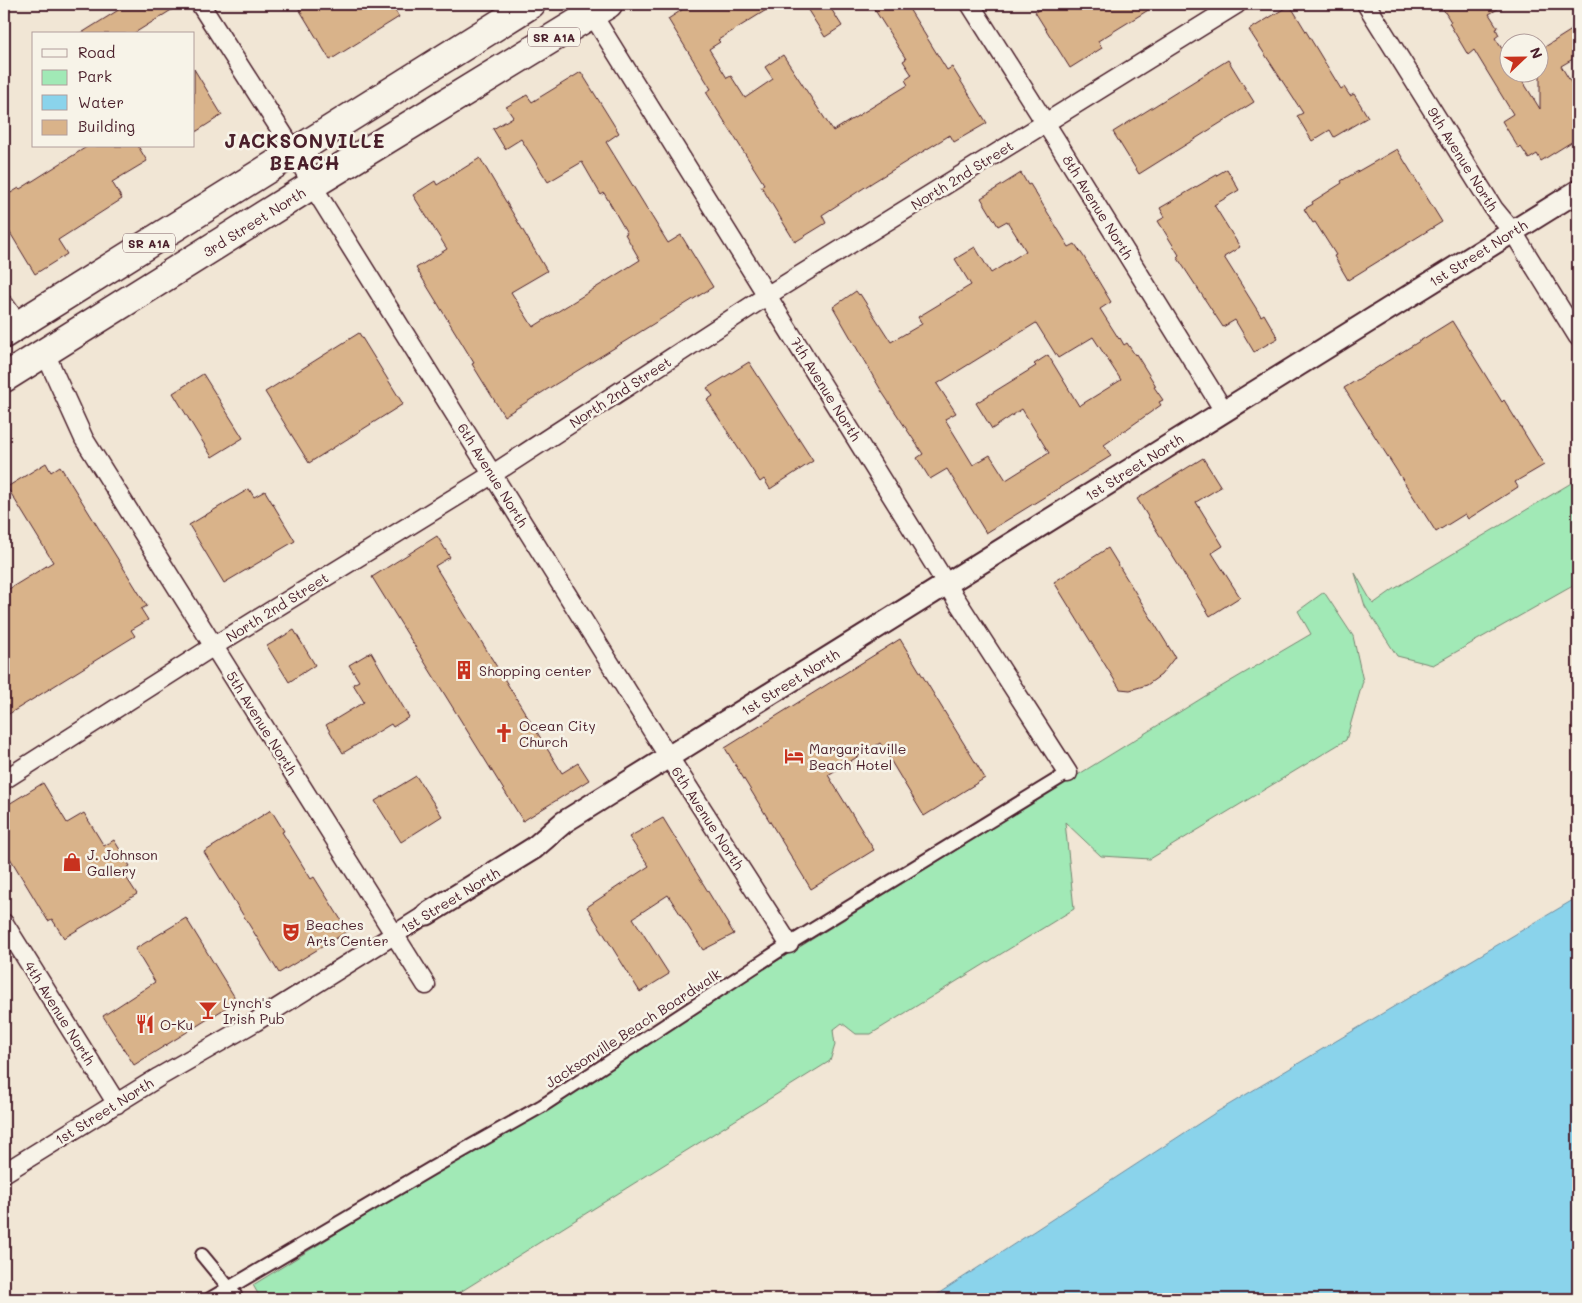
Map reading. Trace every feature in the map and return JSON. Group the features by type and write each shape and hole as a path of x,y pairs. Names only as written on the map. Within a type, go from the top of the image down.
{"main road":[{"name":"SR A1A","path":"9,321 294,152 531,4"},
{"name":"3rd Street North","path":"4,378 595,7"}],"street":[{"name":"6th Avenue North","path":"200,4 294,152 312,185 669,757 790,944"},
{"name":"8th Avenue North","path":"970,4 1224,411"},
{"name":"North 2nd Street","path":"4,780 214,646 493,474 768,295 1237,4"},
{"name":"9th Avenue North","path":"1366,4 1494,209 1513,232 1578,337"},
{"name":"7th Avenue North","path":"595,7 768,295 947,584 1068,773"},
{"name":"1st Street North","path":"4,1173 255,1022 394,933 534,848 564,822 1578,191"},
{"name":"5th Avenue North","path":"45,353 84,439 426,985"},
{"name":"Jacksonville Beach Boardwalk","path":"210,1299 232,1291 542,1106 790,944 1068,773"},
{"name":"4th Avenue North","path":"4,923 116,1104"},
{"path":"202,1255 232,1291"}],"green space":[{"path":"1578,479 1578,583 1433,665 1397,656 1365,606 1355,573 1373,604 1394,589"},
{"path":"1324,592 1353,636 1363,681 1346,740 1150,859 1101,856 1065,822 1074,909 871,1034 856,1034 842,1023 833,1030 835,1045 830,1061 449,1299 261,1299 253,1285 1207,695 1311,634 1298,611"}],"water":[{"path":"1578,897 1578,1299 930,1299 1215,1113"}],"building":[{"path":"128,4 181,4 136,32 83,32"},
{"path":"296,4 391,4 399,17 330,60"},
{"path":"691,4 776,4 718,40 720,42 709,49 727,78 731,76 745,98 773,79 765,67 783,55 833,131 908,85 905,80 912,75 903,61 906,59 871,4 906,4 947,70 952,67 987,123 954,142 950,135 873,182 822,215 826,223 795,242 761,186 764,184 706,92 711,89 668,19"},
{"path":"804,4 828,4 842,26 825,37"},
{"path":"1049,4 1158,4 1098,41 1102,48 1070,68 1035,12"},
{"path":"1440,4 1507,4 1489,14 1498,28 1496,29 1499,35 1495,38 1500,46 1500,82 1523,82 1540,109 1540,82 1550,82 1550,44 1578,26 1578,56 1561,66 1578,94 1578,138 1541,161 1537,154 1529,159 1521,147 1519,149 1502,121 1513,114 1474,50 1468,55 1449,23 1451,22"},
{"path":"1290,5 1341,89 1344,87 1350,96 1354,94 1368,117 1334,137 1330,130 1312,141 1297,116 1303,113 1249,30"},
{"path":"1228,60 1254,102 1139,174 1113,132"},
{"path":"195,71 222,115 195,132"},
{"path":"581,72 619,133 606,142 668,243 681,235 713,287 504,416 416,268 447,249 413,195 435,181 437,185 480,158 547,271 511,292 533,327 640,260 604,193 601,195 582,162 548,182 521,139 505,149 493,129 513,117 506,107 527,95 532,102"},
{"path":"85,148 139,148 147,161 112,182 122,199 58,240 67,254 35,274 9,231 4,234 4,197"},
{"path":"1397,149 1442,222 1348,280 1334,256 1336,255 1315,222 1313,223 1304,209 1342,183 1341,181"},
{"path":"1227,169 1239,190 1214,205 1240,247 1224,257 1261,316 1264,314 1278,338 1254,352 1235,320 1223,327 1177,257 1179,255 1158,221 1165,217 1160,208"},
{"path":"1021,173 1028,185 1030,184 1069,247 1075,244 1084,257 1111,302 1100,309 1119,339 1124,345 1127,343 1136,354 1163,400 1159,402 1161,405 1104,445 1111,456 986,533 947,469 930,479 917,458 923,454 882,392 833,307 856,291 860,294 891,342 922,324 918,317 971,285 955,259 975,247 991,273 1026,251 1007,221 998,226 981,198","holes":["1036,323 1058,358 1093,337 1121,380 1079,406 1048,355 1034,364 1036,366 976,403 992,429 1022,409 1049,453 1006,480 990,455 973,465 945,419 956,413 937,384"]},
{"path":"1452,321 1544,465 1515,482 1518,487 1468,519 1465,514 1436,532 1344,388"},
{"path":"359,333 403,404 309,463 265,392"},
{"path":"749,362 813,461 770,489 764,479 760,482 707,400 713,396 707,388"},
{"path":"203,374 243,438 212,457 173,393"},
{"path":"1203,458 1221,487 1196,502 1223,546 1212,553 1240,597 1210,616 1137,499"},
{"path":"46,463 51,472 60,466 147,606 141,609 148,620 131,630 135,636 4,717 4,592 53,562 7,487"},
{"path":"249,489 254,497 265,491 295,541 224,583 189,525"},
{"name":"Shopping center","path":"437,536 450,557 435,566 562,773 578,763 589,780 523,821 372,577"},
{"path":"1108,548 1175,657 1161,675 1147,685 1130,690 1120,689 1054,582"},
{"path":"294,630 315,665 289,682 267,646"},
{"name":"Margaritaville Beach Hotel","path":"900,639 985,778 924,816 880,743 828,775 874,850 811,889 725,748"},
{"path":"371,652 409,717 393,727 391,724 343,753 326,725 364,702 353,684 359,681 349,665"},
{"path":"416,776 442,816 401,842 375,801"},
{"name":"J. Johnson Gallery","path":"43,783 67,823 84,813 104,846 114,840 130,866 122,871 137,894 64,938 52,919 48,921 10,858 4,862 4,807"},
{"path":"271,810 284,831 282,832 311,879 314,877 348,931 279,973 204,852"},
{"path":"663,818 734,934 703,950 668,895 633,918 669,974 640,992 587,907 649,866 629,837"},
{"path":"186,918 237,1001 134,1065 103,1016 155,982 135,949"}],"place":[{"name":"Shopping center","path":"464,670"},
{"name":"Ocean City Church","path":"504,733"},
{"name":"Margaritaville Beach Hotel","path":"794,756"},
{"name":"J. Johnson Gallery","path":"72,862"},
{"name":"Beaches Arts Center","path":"291,932"},
{"name":"Lynch's Irish Pub","path":"208,1010"},
{"name":"O-Ku","path":"145,1024"}],"district":[{"name":"JACKSONVILLE BEACH","path":"305,151"}]}
